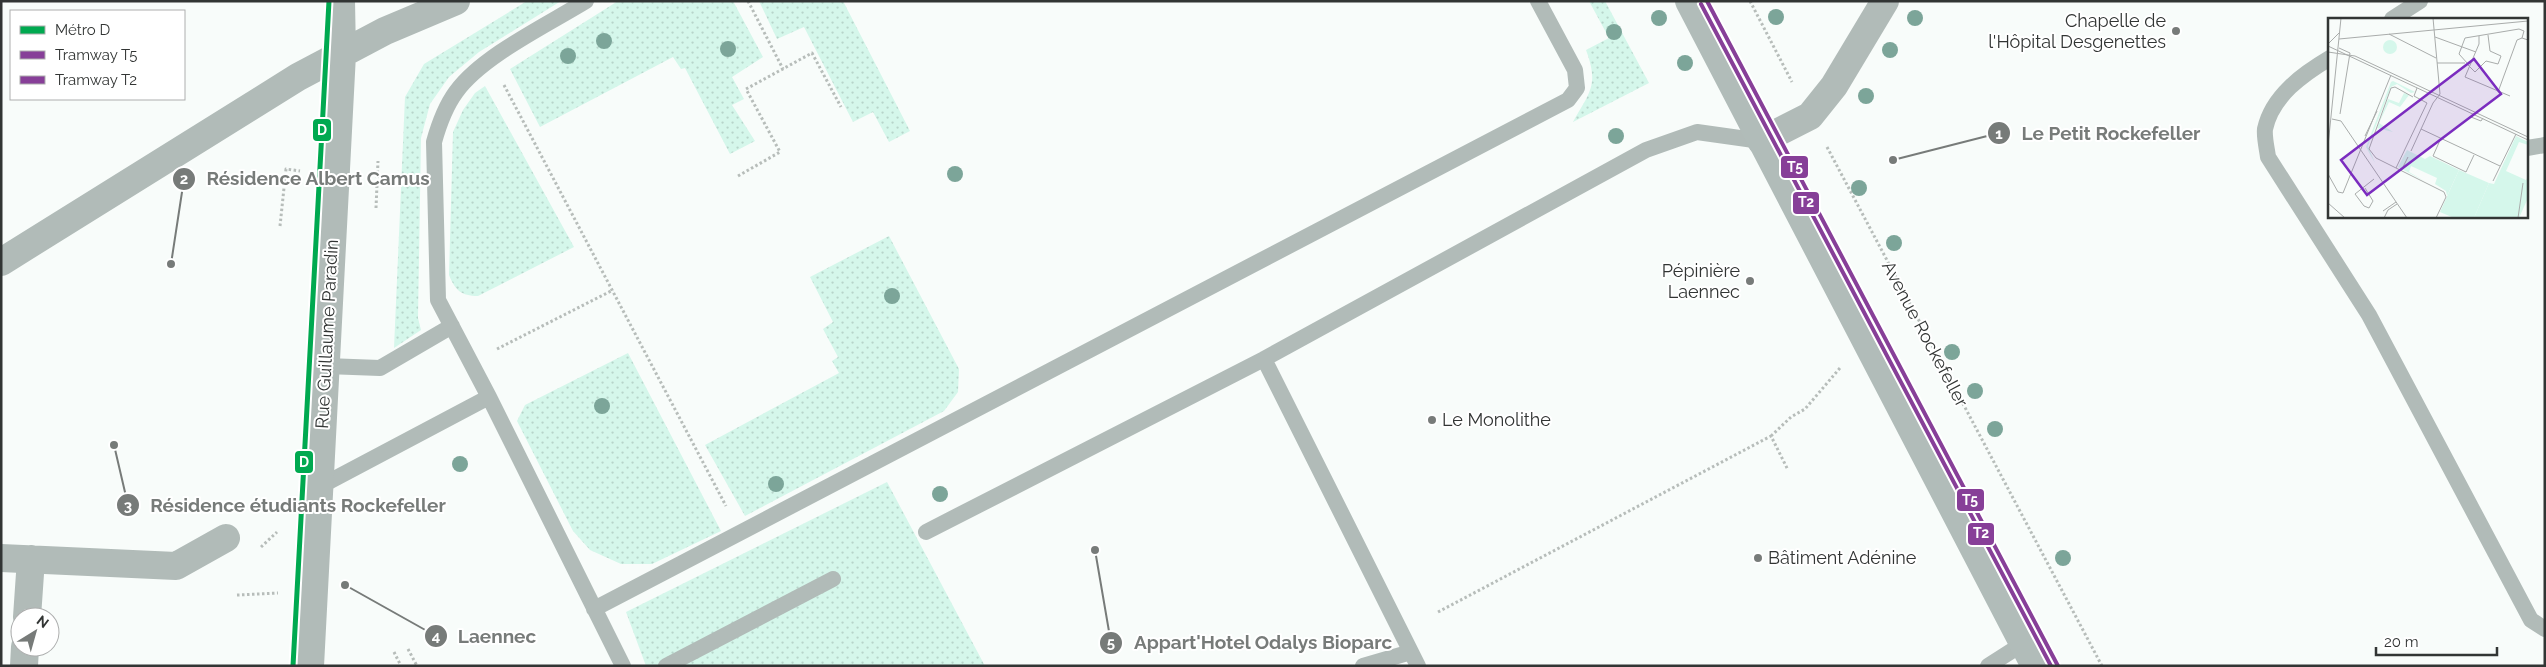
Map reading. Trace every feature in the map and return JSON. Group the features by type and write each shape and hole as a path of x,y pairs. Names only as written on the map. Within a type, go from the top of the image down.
{"main road":[{"path":"1689,1 2030,655"}],"street":[{"name":"Rue Guillaume Paradin","path":"310,666 342,54 342,1"},
{"path":"1,262 298,77 385,31 456,1"},
{"path":"1762,142 1810,116 1834,86 1885,1"},
{"path":"1,558 176,566 226,538"},
{"path":"29,607 31,559"}],"lane":[{"path":"586,1 491,60 456,92 440,120 434,142 438,300 489,397 623,666"},
{"path":"594,609 1568,100 1577,88 1575,70 1538,1"},
{"path":"2394,18 2413,9"},
{"path":"2328,59 2303,74 2277,102 2265,130 2268,157 2369,315 2540,620"},
{"path":"926,532 1264,359 1646,150 1697,132 1762,142"},
{"path":"2528,148 2545,145"},
{"path":"326,366 380,368 452,326"},
{"path":"1264,359 1415,659 1363,666"},
{"path":"319,487 489,397"},
{"path":"666,666 833,579"},
{"path":"1988,666 2030,655"}],"path":[{"path":"748,1 784,69"},
{"name":"Avenue Rockefeller","path":"1750,1 2102,666"},
{"path":"738,176 780,152 746,89 812,53 841,107"},
{"path":"491,60 725,504"},
{"path":"376,208 378,161"},
{"path":"280,226 286,169 301,171"},
{"path":"470,363 612,290"},
{"path":"1438,612 1771,436 1791,417 1805,409 1847,361"},
{"path":"1771,436 1788,470"},
{"path":"237,595 278,593"},
{"path":"408,649 417,666"},
{"path":"394,652 400,666"}],"green space":[{"path":"527,1 561,1 479,52 449,77 430,104 421,138 418,318 421,330 394,348 405,97 424,64"},
{"path":"618,1 733,1 763,57 732,77 744,99 732,105 755,141 730,154 685,68 681,69 673,57 540,127 510,69"},
{"path":"759,1 843,1 910,131 889,142 873,112 853,122 804,27 777,39"},
{"path":"1589,1 1605,1 1649,83 1573,122 1591,88 1592,72 1586,50 1609,38"},
{"path":"485,86 574,247 478,296 467,295 459,291 449,275 453,132 463,110 475,93"},
{"path":"889,236 959,369 958,392 944,411 745,516 705,445 839,373 832,361 838,357 823,329 833,322 810,277"},
{"path":"628,353 721,531 652,564 621,564 590,550 573,531 517,421 525,405"},
{"path":"887,482 985,666 646,666 626,612"}],"metro line":[{"name":"D","path":"293,666 329,1"}],"tram line":[{"name":"T5","path":"1707,1 2058,666"},
{"name":"T2","path":"1701,4 2051,666"}],"place":[{"name":"Chapelle de l'Hôpital Desgenettes","path":"2176,31"},
{"name":"Le Petit Rockefeller","path":"1893,160"},
{"name":"Résidence Albert Camus","path":"171,264"},
{"name":"Pépinière Laennec","path":"1750,281"},
{"name":"Le Monolithe","path":"1432,420"},
{"name":"Résidence étudiants Rockefeller","path":"114,445"},
{"name":"Appart'Hotel Odalys Bioparc","path":"1095,550"},
{"name":"Bâtiment Adénine","path":"1758,558"},
{"name":"Laennec","path":"345,585"}]}
